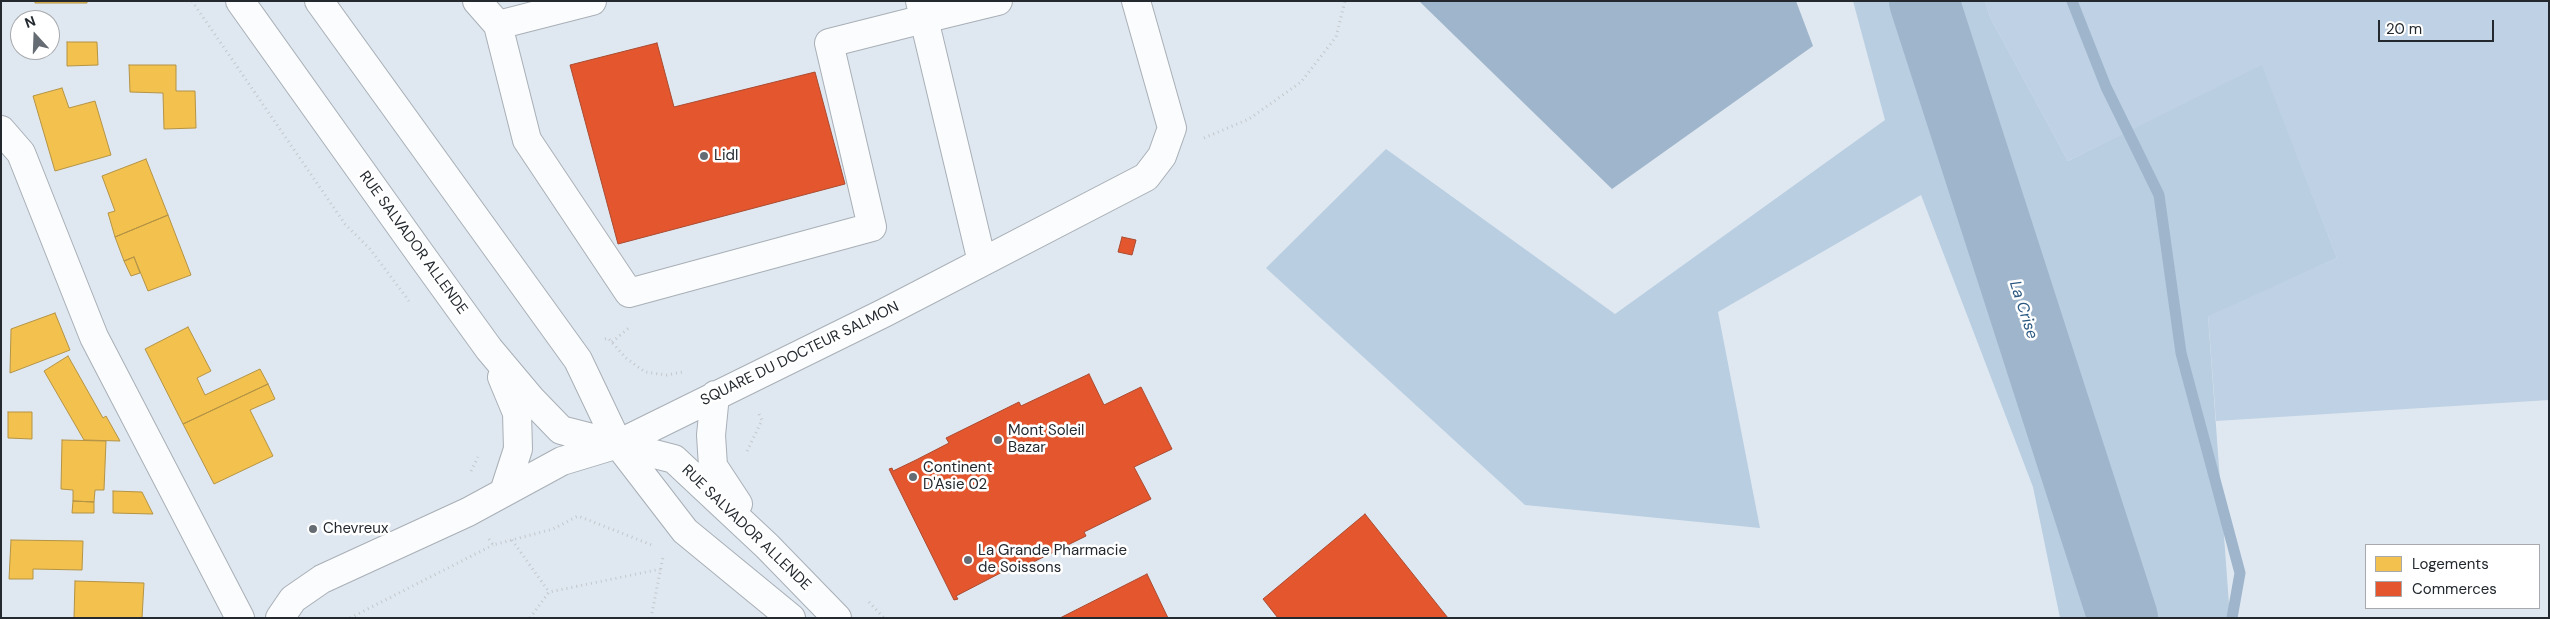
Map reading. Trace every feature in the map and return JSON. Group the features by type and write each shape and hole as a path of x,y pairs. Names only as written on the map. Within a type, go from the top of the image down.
{"street":[{"name":"RUE SALVADOR ALLENDE","path":"240,1 489,348 531,399 561,430 674,459 767,546 837,618"},
{"path":"319,1 578,360 618,444 685,531 791,618"},
{"path":"477,1 498,25 527,140 629,293 872,227 829,43 922,10 998,1"},
{"path":"498,25 592,1"},
{"name":"SQUARE DU DOCTEUR SALMON","path":"280,618 293,599 322,579 468,512 562,461 618,444 884,313 1146,178 1162,156 1172,128 1136,1"},
{"path":"922,10 982,262"},
{"path":"1,130 21,153 94,337 240,618"},
{"path":"489,348 517,413 518,448 504,492"},
{"path":"715,395 711,435 713,466 767,546"}],"path":[{"path":"1162,156 1249,119 1301,82 1336,37 1345,1"},
{"path":"479,455 466,486 468,512 493,545"},
{"path":"350,618 493,545 553,529 578,516 657,547"},
{"path":"512,540 549,592"},
{"path":"530,618 549,592 661,568"}],"shaded area":[{"path":"1419,1 1796,1 1813,46 1612,189"},
{"path":"1853,1 1985,1 1990,17 2068,161 2262,65 2337,258 2208,316 2230,618 2060,618 2033,487 1921,195 1718,312 1760,528 1525,505 1266,268 1386,149 1615,314 1885,120"},
{"path":"1985,1 2549,1 2549,400 2216,421 2208,315 2337,258 2262,66 2068,161 1990,17"}],"building: Logements":[{"path":"35,1 87,1 87,3 35,3"},
{"path":"67,42 97,42 98,65 67,66"},
{"path":"129,65 176,65 176,91 195,91 196,128 164,129 163,93 130,92"},
{"path":"62,88 69,108 95,101 111,155 55,171 33,96"},
{"path":"146,159 168,215 115,237 108,213 115,211 102,176"},
{"path":"168,215 191,275 148,291 134,257 124,261 115,237"},
{"path":"134,257 140,273 131,276 124,261"},
{"path":"55,313 70,350 10,373 11,329"},
{"path":"188,327 211,371 197,378 205,395 260,369 268,384 183,424 145,349"},
{"path":"68,356 103,418 106,416 120,441 84,440 44,371"},
{"path":"268,384 275,399 250,410 273,456 214,484 183,424"},
{"path":"8,412 32,412 32,439 8,438"},
{"path":"62,440 106,441 104,490 95,490 94,502 73,501 73,490 61,489"},
{"path":"113,491 142,492 153,514 113,513"},
{"path":"73,501 94,502 94,513 72,513"},
{"path":"11,540 83,541 82,570 33,569 33,579 9,579"},
{"path":"75,581 144,583 142,618 74,618"}],"building: Commerces":[{"path":"657,43 674,107 815,72 845,184 618,244 570,65"},
{"path":"1122,237 1136,240 1132,255 1118,252"},
{"path":"1089,374 1104,405 1141,387 1172,449 1134,467 1151,499 1084,532 1086,536 1013,572 1010,568 956,596 958,599 954,600 889,469 892,468 893,471 949,443 946,438 1019,402 1021,406"},
{"path":"1365,514 1448,618 1278,618 1263,599"},
{"path":"1147,574 1168,618 1060,618"}],"waterway":[{"name":"La Crise","path":"1924,1 2123,618"},
{"name":"La Crise","path":"2072,1 2106,87 2159,195 2181,353 2240,573 2232,618"}],"place":[{"name":"Lidl","path":"704,156"},
{"name":"Mont Soleil Bazar","path":"998,440"},
{"name":"Continent D'Asie 02","path":"913,477"},
{"name":"Chevreux","path":"313,529"},
{"name":"La Grande Pharmacie de Soissons","path":"968,560"}]}
